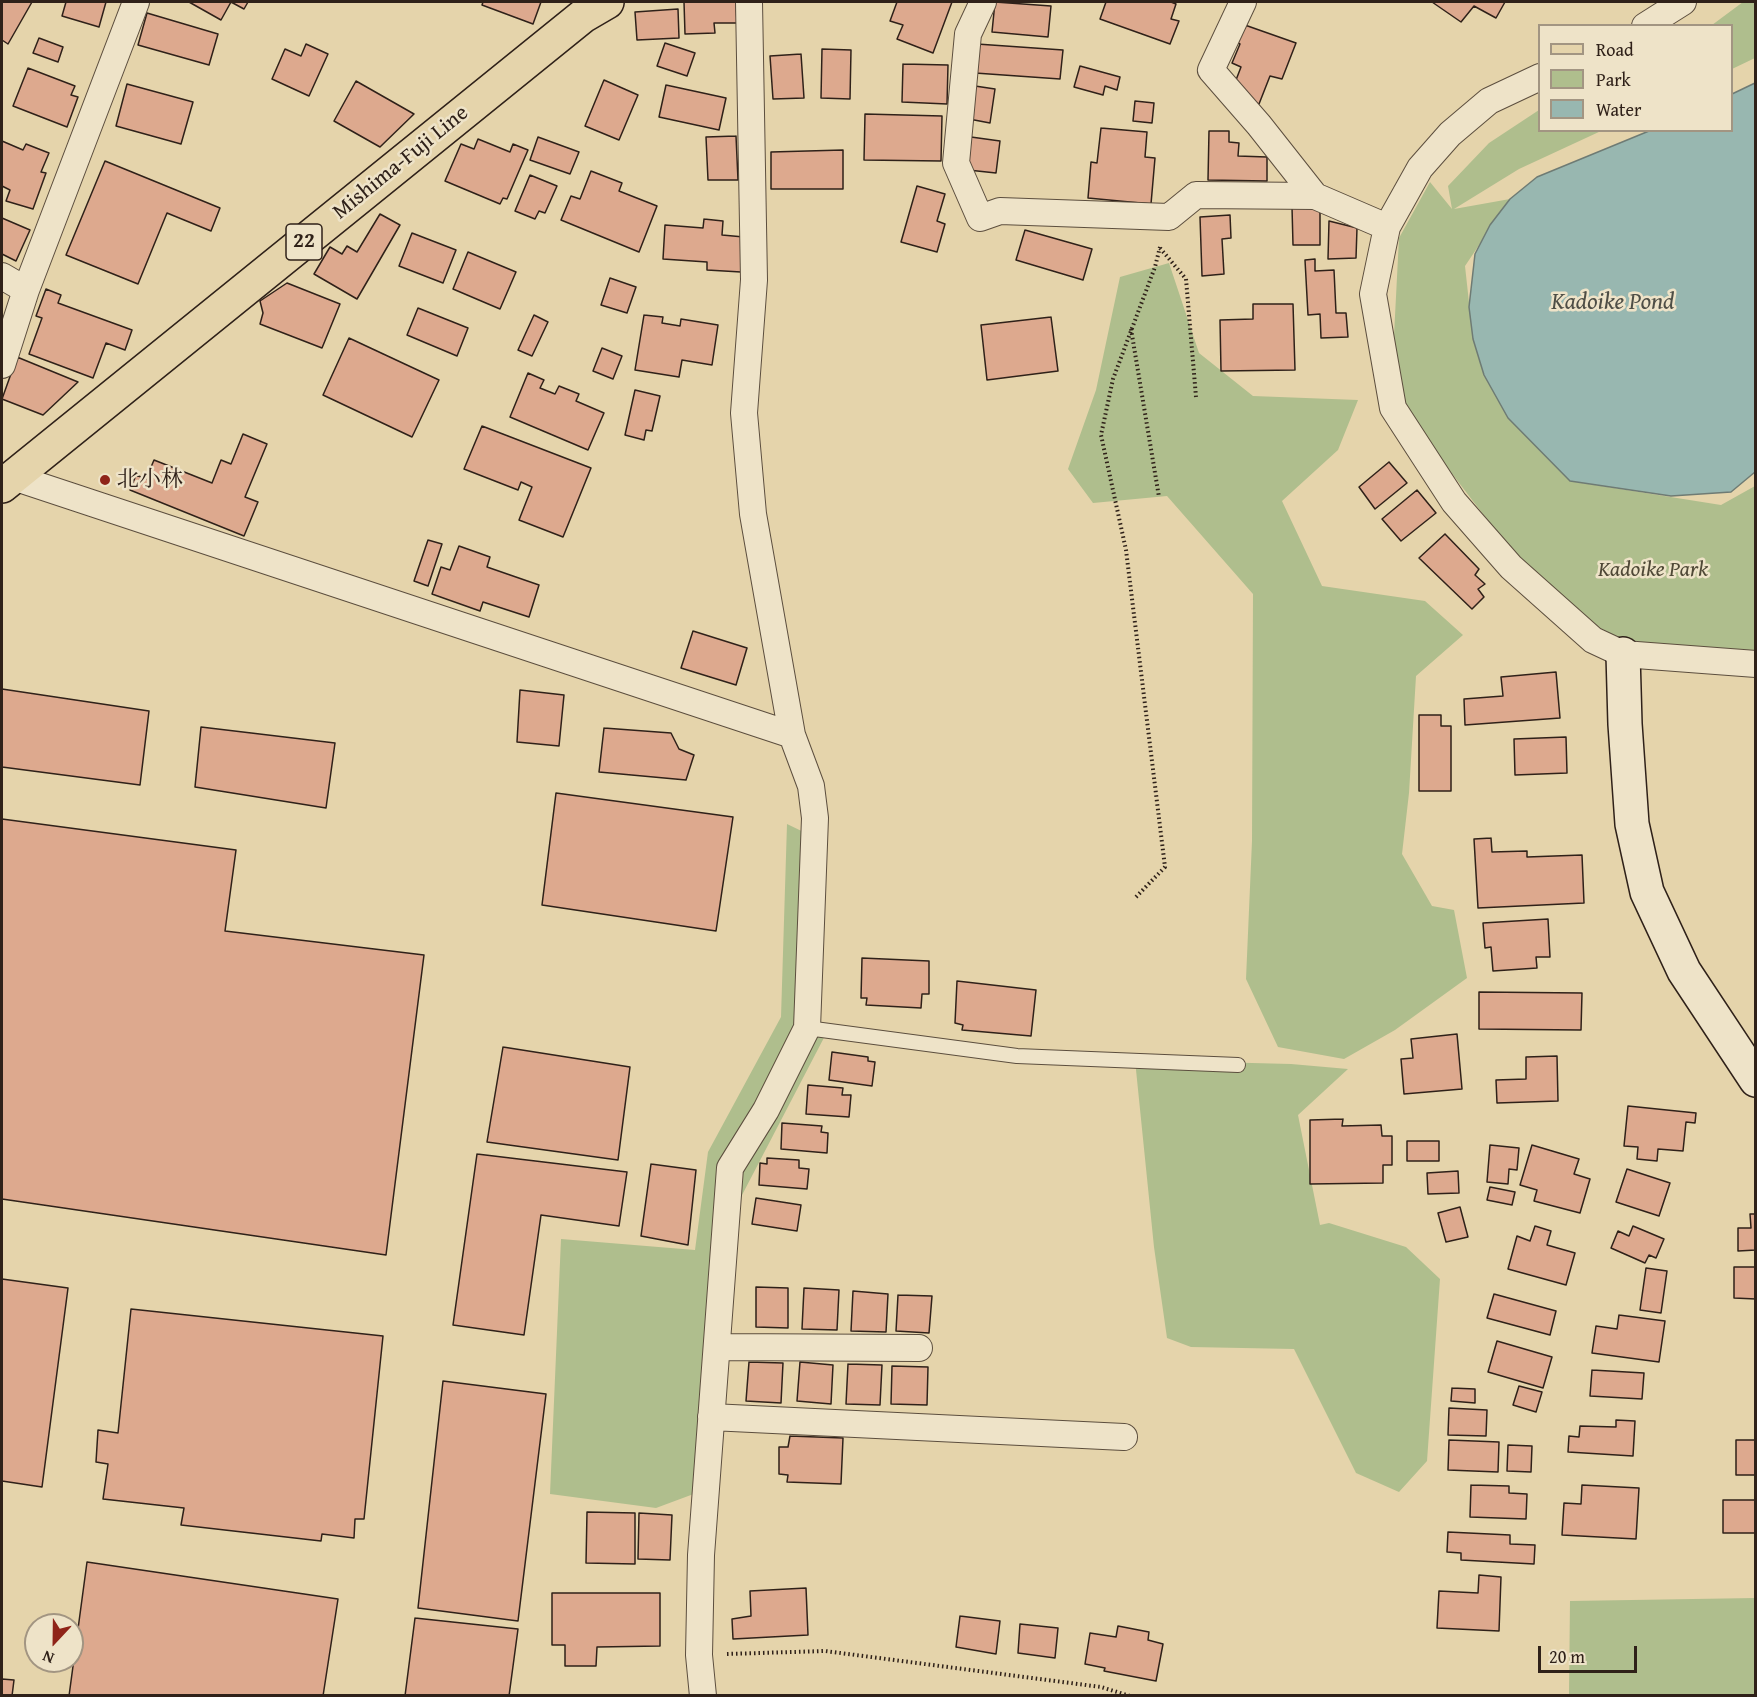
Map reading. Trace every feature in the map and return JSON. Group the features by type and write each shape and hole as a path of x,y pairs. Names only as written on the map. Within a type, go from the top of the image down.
{"main road":[{"name":"Mishima-Fuji Line","path":"7,481 583,16 608,2"}],"street":[{"path":"2,365 26,290 136,2"},
{"path":"703,1695 699,1655 701,1555 730,1168 766,1110 807,1028 815,818 811,786 792,735 753,514 744,413 754,280 749,2"},
{"path":"982,2 968,34 956,163 980,218 1000,211 1169,217 1196,195 1315,196 1387,227"},
{"path":"1243,2 1211,70 1259,125 1315,196"},
{"path":"1648,24 1683,2"},
{"path":"1538,77 1489,101 1450,134 1420,168 1387,227 1373,294 1393,408 1454,502 1511,567 1593,640 1623,654 1755,664"},
{"path":"2,276 26,290"},
{"path":"7,481 792,735"},
{"path":"1623,654 1632,824 1647,892 1684,971 1755,1080"},
{"path":"717,1347 919,1348"},
{"path":"711,1417 1124,1437"}],"lane":[{"path":"807,1028 1017,1056 1238,1065"}],"path":[{"path":"1136,897 1165,867 1126,550 1101,435 1113,379 1169,217"},
{"path":"1160,248 1186,279 1196,397"},
{"path":"1131,329 1159,497"},
{"path":"699,1655 825,1651 1101,1687 1130,1695"}],"green space":[{"path":"1743,2 1755,2 1755,58 1733,69 1733,24 1713,24"},
{"name":"Kadoike Park","path":"1538,111 1538,132 1599,132 1519,169 1454,209 1510,199 1465,266 1473,339 1570,481 1721,505 1755,486 1755,650 1634,646 1551,603 1391,394 1399,238 1430,182 1452,209 1448,186 1489,143"},
{"path":"1169,263 1199,353 1253,396 1358,400 1338,450 1282,501 1322,586 1425,601 1463,635 1416,676 1409,793 1402,854 1432,906 1454,910 1467,978 1395,1030 1344,1059 1278,1047 1246,979 1252,841 1253,594 1167,496 1093,503 1068,469 1096,390 1120,277"},
{"path":"787,824 814,837 807,1027 828,1030 741,1197 699,1492 656,1508 550,1494 561,1239 695,1250 708,1152 781,1017"},
{"path":"1135,1060 1291,1064 1348,1069 1298,1115 1320,1225 1329,1223 1406,1247 1440,1279 1427,1461 1399,1492 1356,1473 1294,1349 1191,1347 1167,1338 1154,1247"},
{"path":"1755,1598 1755,1695 1569,1695 1570,1601"}],"water":[{"name":"Kadoike Pond","path":"1755,83 1755,472 1731,492 1671,496 1570,481 1508,418 1484,375 1473,339 1469,307 1475,254 1490,225 1510,199 1537,177 1647,132 1733,132 1733,94"}],"building":[{"path":"2,2 32,2 8,44 2,40"},
{"path":"66,2 106,2 99,27 62,16"},
{"path":"189,2 231,2 221,20"},
{"path":"231,2 248,2 244,9"},
{"path":"483,2 541,2 533,24 482,5"},
{"path":"684,2 736,2 737,23 714,23 715,33 685,34"},
{"path":"897,2 952,2 933,53 897,39 903,25 890,21"},
{"path":"995,2 1051,6 1048,37 992,32"},
{"path":"1106,2 1171,2 1176,4 1171,19 1179,21 1170,44 1100,19"},
{"path":"1432,2 1505,2 1496,18 1474,6 1461,22"},
{"path":"678,9 679,38 637,40 635,12"},
{"path":"147,13 218,34 209,65 138,45"},
{"path":"1242,24 1296,43 1282,79 1270,76 1259,104 1251,101 1236,80 1241,67 1232,63 1240,44 1236,42"},
{"path":"39,38 63,47 58,62 33,53"},
{"path":"665,43 695,53 687,76 657,66"},
{"path":"306,44 328,54 309,96 272,79 285,49 301,56"},
{"path":"977,44 1063,50 1060,79 975,73"},
{"path":"822,49 851,50 850,99 821,98"},
{"path":"801,54 804,98 773,99 770,56"},
{"path":"903,64 948,65 947,104 902,102"},
{"path":"1080,66 1120,77 1117,90 1105,86 1103,95 1074,87"},
{"path":"28,68 75,86 71,95 78,97 67,127 13,106"},
{"path":"604,80 638,95 619,140 585,126"},
{"path":"356,81 414,114 380,147 334,121"},
{"path":"127,84 193,102 181,144 116,126"},
{"path":"666,85 726,98 719,130 659,117"},
{"path":"975,86 995,89 990,123 969,119"},
{"path":"1135,101 1154,103 1152,123 1133,121"},
{"path":"865,114 942,116 941,161 864,160"},
{"path":"1101,128 1147,132 1145,157 1155,158 1151,204 1088,198 1091,162 1097,163"},
{"path":"1209,131 1229,131 1229,142 1239,143 1238,156 1267,157 1267,181 1208,180"},
{"path":"736,136 738,180 708,180 706,137"},
{"path":"538,137 579,152 570,174 530,160"},
{"path":"971,137 1000,141 996,173 968,170"},
{"path":"478,139 510,152 513,144 528,150 507,199 503,198 500,204 445,181 461,144 474,149"},
{"path":"2,141 23,150 26,144 49,153 41,172 46,173 33,209 6,201 10,190 2,186"},
{"path":"843,150 843,189 771,189 771,152"},
{"path":"105,161 220,208 211,231 167,213 138,284 66,255"},
{"path":"591,171 622,183 619,191 657,206 639,252 561,220 571,196 580,199"},
{"path":"530,175 557,186 545,213 539,211 535,219 515,211"},
{"path":"917,186 945,194 937,221 945,224 937,252 901,242"},
{"path":"1320,206 1320,245 1293,245 1292,207"},
{"path":"380,214 400,225 357,299 314,274 330,247 342,254 347,246 357,252"},
{"path":"1230,215 1231,238 1222,239 1224,274 1202,276 1200,217"},
{"path":"2,218 30,230 16,261 2,254"},
{"path":"704,219 723,221 722,235 744,237 741,272 707,270 707,262 663,259 665,225 703,228"},
{"path":"1329,221 1357,228 1356,258 1328,259"},
{"path":"1025,230 1092,249 1083,280 1016,260"},
{"path":"412,233 456,250 443,283 399,266"},
{"path":"468,252 516,272 500,309 453,289"},
{"path":"1315,259 1315,271 1334,270 1336,313 1346,313 1348,337 1321,338 1320,314 1308,315 1305,260"},
{"path":"610,278 636,287 627,313 601,305"},
{"path":"287,283 340,304 322,348 260,324 263,313 260,301"},
{"path":"46,289 61,295 58,303 132,330 125,350 106,343 93,378 29,354 42,318 36,316"},
{"path":"1253,304 1293,304 1295,370 1221,371 1220,320 1253,319"},
{"path":"418,308 468,328 457,356 407,335"},
{"path":"534,315 548,322 532,356 518,350"},
{"path":"644,315 663,317 662,323 680,326 681,319 718,325 712,365 682,360 679,377 635,370"},
{"path":"1051,317 1058,371 987,380 981,325"},
{"path":"349,338 439,380 412,437 323,395"},
{"path":"602,348 622,356 613,379 593,371"},
{"path":"17,357 78,382 43,415 2,399"},
{"path":"528,373 544,380 540,388 555,394 559,386 579,394 576,401 604,413 588,450 510,417"},
{"path":"635,390 660,396 652,431 646,430 644,440 625,435"},
{"path":"482,426 591,468 563,537 519,520 532,487 521,482 518,490 464,469"},
{"path":"243,434 267,444 245,497 258,502 244,536 130,490 136,475 146,479 154,460 212,483 221,460 231,464"},
{"path":"1389,462 1407,483 1375,509 1359,487"},
{"path":"1417,490 1436,513 1401,541 1382,519"},
{"path":"1445,534 1479,569 1475,575 1485,584 1478,589 1484,597 1472,609 1419,558"},
{"path":"428,540 442,544 428,586 414,581"},
{"path":"459,546 490,557 487,567 539,585 529,617 483,602 480,611 432,594 441,567 450,570"},
{"path":"693,631 747,648 736,685 681,668"},
{"path":"1556,672 1560,718 1465,725 1464,699 1503,696 1501,677"},
{"path":"2,689 149,711 140,785 2,767"},
{"path":"520,690 564,695 559,746 517,742"},
{"path":"1419,715 1441,715 1441,726 1451,726 1451,791 1419,791"},
{"path":"201,727 335,743 326,808 195,787"},
{"path":"604,728 671,733 679,749 694,755 686,780 599,772"},
{"path":"1566,737 1567,773 1515,775 1514,739"},
{"path":"556,793 733,817 716,931 542,905"},
{"path":"2,819 236,850 225,931 424,955 386,1255 2,1199"},
{"path":"1491,838 1492,852 1527,851 1527,857 1582,855 1584,903 1478,908 1474,839"},
{"path":"1548,919 1550,957 1536,957 1537,968 1493,971 1491,947 1485,948 1483,923"},
{"path":"862,958 929,961 929,994 922,994 921,1008 866,1005 867,998 861,998"},
{"path":"957,981 1036,990 1031,1036 962,1030 963,1025 955,1023"},
{"path":"1479,992 1582,993 1581,1030 1479,1029"},
{"path":"1457,1034 1462,1089 1404,1094 1401,1059 1413,1058 1411,1039"},
{"path":"503,1047 630,1067 618,1160 487,1142"},
{"path":"832,1052 868,1057 868,1061 875,1062 872,1086 829,1080"},
{"path":"1557,1056 1558,1101 1497,1103 1496,1080 1526,1079 1526,1057"},
{"path":"808,1085 843,1088 842,1095 851,1095 849,1117 806,1114"},
{"path":"1628,1106 1696,1113 1695,1123 1686,1122 1683,1151 1658,1149 1657,1161 1637,1159 1638,1147 1624,1146"},
{"path":"1343,1119 1342,1126 1381,1125 1382,1136 1392,1136 1392,1165 1383,1165 1383,1183 1310,1184 1310,1120"},
{"path":"782,1123 822,1126 821,1132 828,1133 827,1153 781,1149"},
{"path":"1407,1141 1439,1141 1439,1161 1407,1161"},
{"path":"1490,1145 1519,1148 1517,1170 1509,1169 1508,1184 1487,1182"},
{"path":"1532,1145 1579,1159 1574,1174 1590,1179 1580,1213 1534,1201 1537,1190 1520,1185"},
{"path":"477,1154 627,1172 619,1226 541,1215 524,1335 453,1325"},
{"path":"767,1158 799,1160 799,1168 809,1169 807,1189 759,1185 760,1163 767,1164"},
{"path":"651,1164 696,1170 688,1245 641,1236"},
{"path":"1627,1169 1670,1183 1659,1216 1616,1202"},
{"path":"1458,1171 1459,1193 1428,1194 1427,1173"},
{"path":"1490,1187 1515,1192 1512,1205 1487,1200"},
{"path":"756,1198 801,1205 797,1231 752,1224"},
{"path":"1460,1207 1468,1237 1446,1242 1438,1213"},
{"path":"1750,1214 1756,1214 1756,1250 1738,1251 1738,1228 1751,1228"},
{"path":"1535,1226 1551,1231 1547,1245 1575,1253 1566,1285 1508,1269 1517,1236 1530,1241"},
{"path":"1633,1226 1664,1239 1656,1258 1649,1255 1645,1263 1611,1248 1618,1231 1629,1236"},
{"path":"1734,1267 1756,1267 1756,1299 1734,1298"},
{"path":"1646,1268 1667,1271 1661,1313 1640,1310"},
{"path":"2,1279 68,1288 42,1487 2,1481"},
{"path":"756,1287 788,1288 788,1328 756,1327"},
{"path":"804,1288 839,1290 837,1330 802,1329"},
{"path":"853,1291 888,1294 886,1332 851,1331"},
{"path":"1494,1294 1556,1311 1550,1335 1487,1318"},
{"path":"898,1295 932,1296 929,1333 896,1331"},
{"path":"131,1309 383,1336 364,1519 355,1519 354,1538 322,1534 321,1541 181,1525 184,1508 103,1499 108,1464 96,1462 98,1430 118,1433"},
{"path":"1619,1315 1665,1321 1659,1362 1592,1353 1596,1326 1617,1329"},
{"path":"1497,1341 1552,1357 1543,1388 1488,1372"},
{"path":"749,1362 783,1363 781,1403 746,1401"},
{"path":"800,1362 833,1365 831,1404 797,1401"},
{"path":"848,1364 882,1365 880,1405 846,1404"},
{"path":"892,1366 928,1367 927,1405 891,1404"},
{"path":"1592,1370 1644,1373 1642,1399 1590,1396"},
{"path":"443,1381 546,1394 518,1621 418,1608"},
{"path":"1519,1386 1542,1392 1536,1412 1513,1405"},
{"path":"1452,1388 1475,1389 1475,1403 1451,1401"},
{"path":"1449,1408 1487,1410 1486,1436 1448,1435"},
{"path":"1616,1420 1635,1421 1633,1456 1568,1452 1569,1436 1579,1437 1580,1426 1616,1427"},
{"path":"790,1436 843,1438 841,1484 787,1482 788,1475 779,1474 779,1447 788,1447"},
{"path":"1449,1440 1499,1442 1498,1472 1448,1470"},
{"path":"1736,1440 1756,1440 1756,1475 1736,1475"},
{"path":"1508,1445 1532,1446 1531,1472 1507,1471"},
{"path":"1471,1485 1509,1486 1509,1493 1527,1494 1526,1519 1470,1517"},
{"path":"1582,1485 1639,1488 1636,1539 1562,1535 1564,1503 1581,1504"},
{"path":"1723,1500 1756,1500 1756,1533 1723,1533"},
{"path":"587,1512 635,1513 635,1564 586,1563"},
{"path":"639,1513 672,1515 670,1560 638,1559"},
{"path":"1448,1532 1510,1535 1510,1544 1535,1545 1534,1564 1461,1560 1461,1553 1447,1552"},
{"path":"87,1562 338,1599 323,1696 69,1696 72,1673 84,1673 84,1613 80,1613"},
{"path":"1479,1575 1501,1577 1499,1631 1437,1628 1439,1591 1478,1593"},
{"path":"806,1588 808,1635 733,1639 732,1619 751,1616 750,1591"},
{"path":"552,1593 660,1593 660,1646 597,1647 596,1666 565,1666 565,1645 552,1645"},
{"path":"960,1616 1000,1621 996,1654 956,1647"},
{"path":"415,1618 518,1629 509,1696 405,1696"},
{"path":"1020,1624 1058,1628 1055,1658 1018,1653"},
{"path":"1118,1626 1149,1632 1148,1640 1163,1644 1156,1681 1104,1671 1105,1668 1085,1664 1090,1633 1116,1637"},
{"path":"2,1679 14,1680 12,1696 2,1696"}],"place":[{"name":"北小林","path":"105,480"}]}
